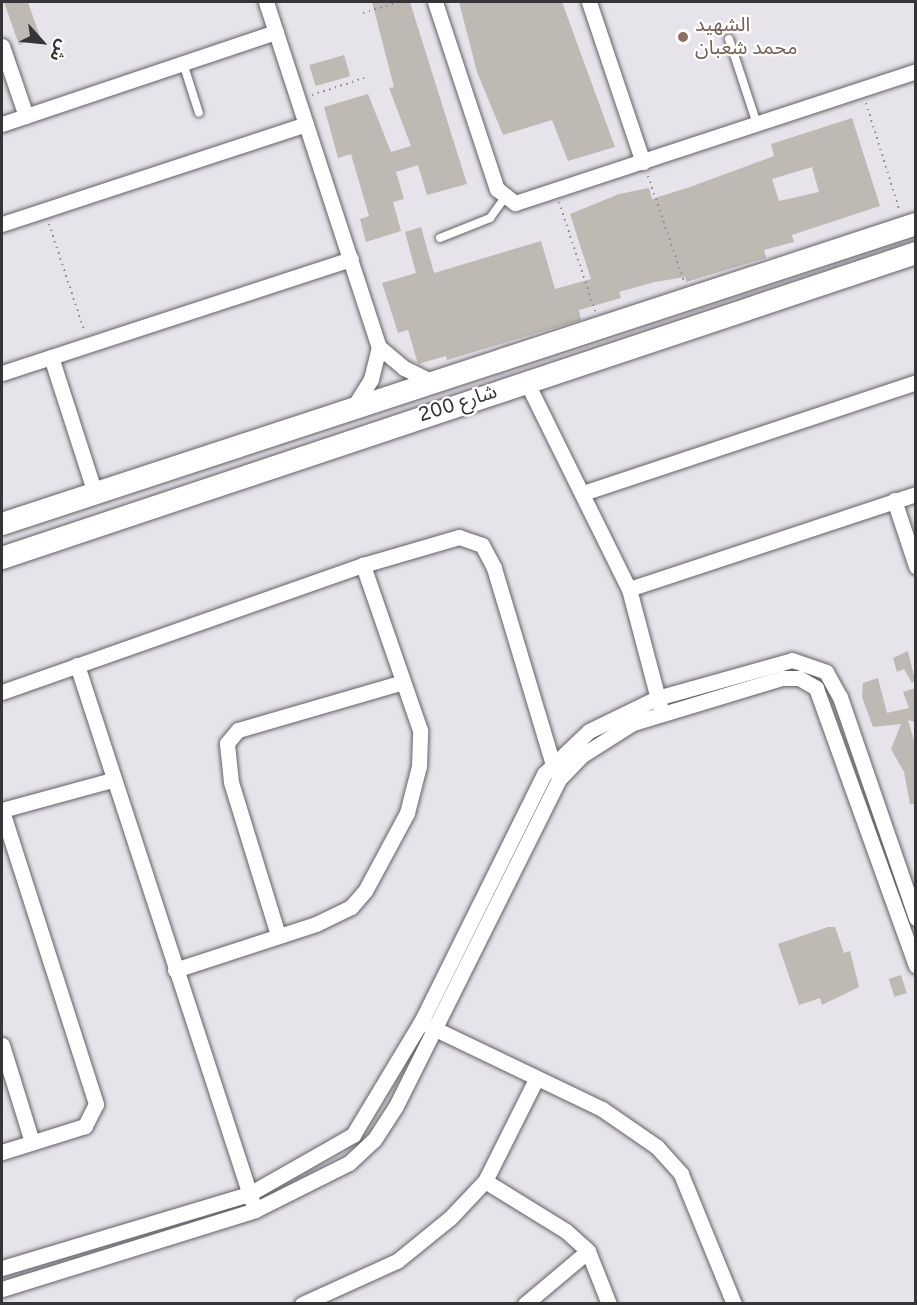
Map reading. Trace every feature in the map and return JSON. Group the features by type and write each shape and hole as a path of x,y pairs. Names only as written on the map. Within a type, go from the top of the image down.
{"street":[{"path":"266,2 379,347 371,380 353,408"},
{"path":"435,2 504,199 521,203 915,71"},
{"path":"589,2 644,162"},
{"path":"2,124 276,32"},
{"path":"2,46 26,116"},
{"path":"2,224 306,124"},
{"name":"شارع 200","path":"2,524 910,226"},
{"name":"شارع 200","path":"2,558 274,465 915,253"},
{"path":"2,373 351,259"},
{"path":"664,307 674,334"},
{"path":"379,347 404,368 434,382"},
{"path":"51,357 95,493"},
{"path":"583,493 915,382"},
{"path":"527,383 629,589 662,713"},
{"path":"264,438 274,465"},
{"path":"629,589 915,494"},
{"path":"894,500 915,566"},
{"path":"2,692 443,539 482,545 494,568 551,764 559,779"},
{"path":"175,970 351,907 365,891 407,813 422,748 403,682 363,565"},
{"path":"2,1268 249,1194 352,1135 421,1022 551,764 589,731 657,698 792,660 826,672 840,697 915,918"},
{"path":"77,665 112,780 255,1210"},
{"path":"2,1289 255,1210 317,1183 374,1140 436,1029 559,779 606,738 662,713 782,678 799,678 816,688 913,949 915,966"},
{"path":"278,935 231,782 227,743 238,730 403,682"},
{"path":"2,1152 85,1126 93,1115 96,1092 2,810 112,780"},
{"path":"421,1022 602,1109 663,1154 686,1185 734,1304"},
{"path":"2,1045 32,1142"},
{"path":"302,1304 397,1261 425,1241 485,1181 536,1079"},
{"path":"485,1181 566,1231 588,1251 609,1304"},
{"path":"525,1304 588,1251"}],"lane":[{"path":"729,39 757,124"},
{"path":"183,63 200,113"},
{"path":"440,238 490,218 504,199"}],"path":[{"path":"363,13 399,2"},
{"path":"298,99 364,78"},
{"path":"861,89 910,226"},
{"path":"644,162 690,298"},
{"path":"555,191 600,328"},
{"path":"44,210 89,344"}],"building":[{"path":"4,2 28,2 40,37 19,45"},
{"path":"372,2 410,2 467,184 427,195 418,165 396,172 404,199 393,202 401,231 366,242 360,219 369,216 351,154 338,158 324,107 368,94 391,152 411,146 389,88 394,87"},
{"path":"459,2 562,2 615,147 568,161 552,120 503,135 477,72"},
{"path":"344,55 350,76 315,86 309,65"},
{"path":"852,118 880,206 792,235 794,242 764,250 766,258 686,282 685,277 619,292 621,298 579,310 581,320 447,360 446,356 418,364 408,330 398,333 382,283 416,273 405,232 421,227 434,273 541,241 555,289 591,279 570,214 619,194 649,188 652,199 690,187 774,156 771,144","holes":["812,167 819,192 779,201 772,179"]},
{"path":"908,651 915,680 912,683 904,669 897,672 893,658"},
{"path":"878,678 887,713 909,708 903,692 915,688 915,722 908,720 915,744 915,804 910,804 904,772 891,749 901,724 873,727 862,697 863,683"},
{"path":"828,927 835,927 844,953 850,951 859,987 822,1005 820,998 799,1005 778,944"},
{"path":"901,975 907,993 895,997 889,979"}],"place":[{"name":"الشهيد محمد شعبان","path":"683,37"}]}
